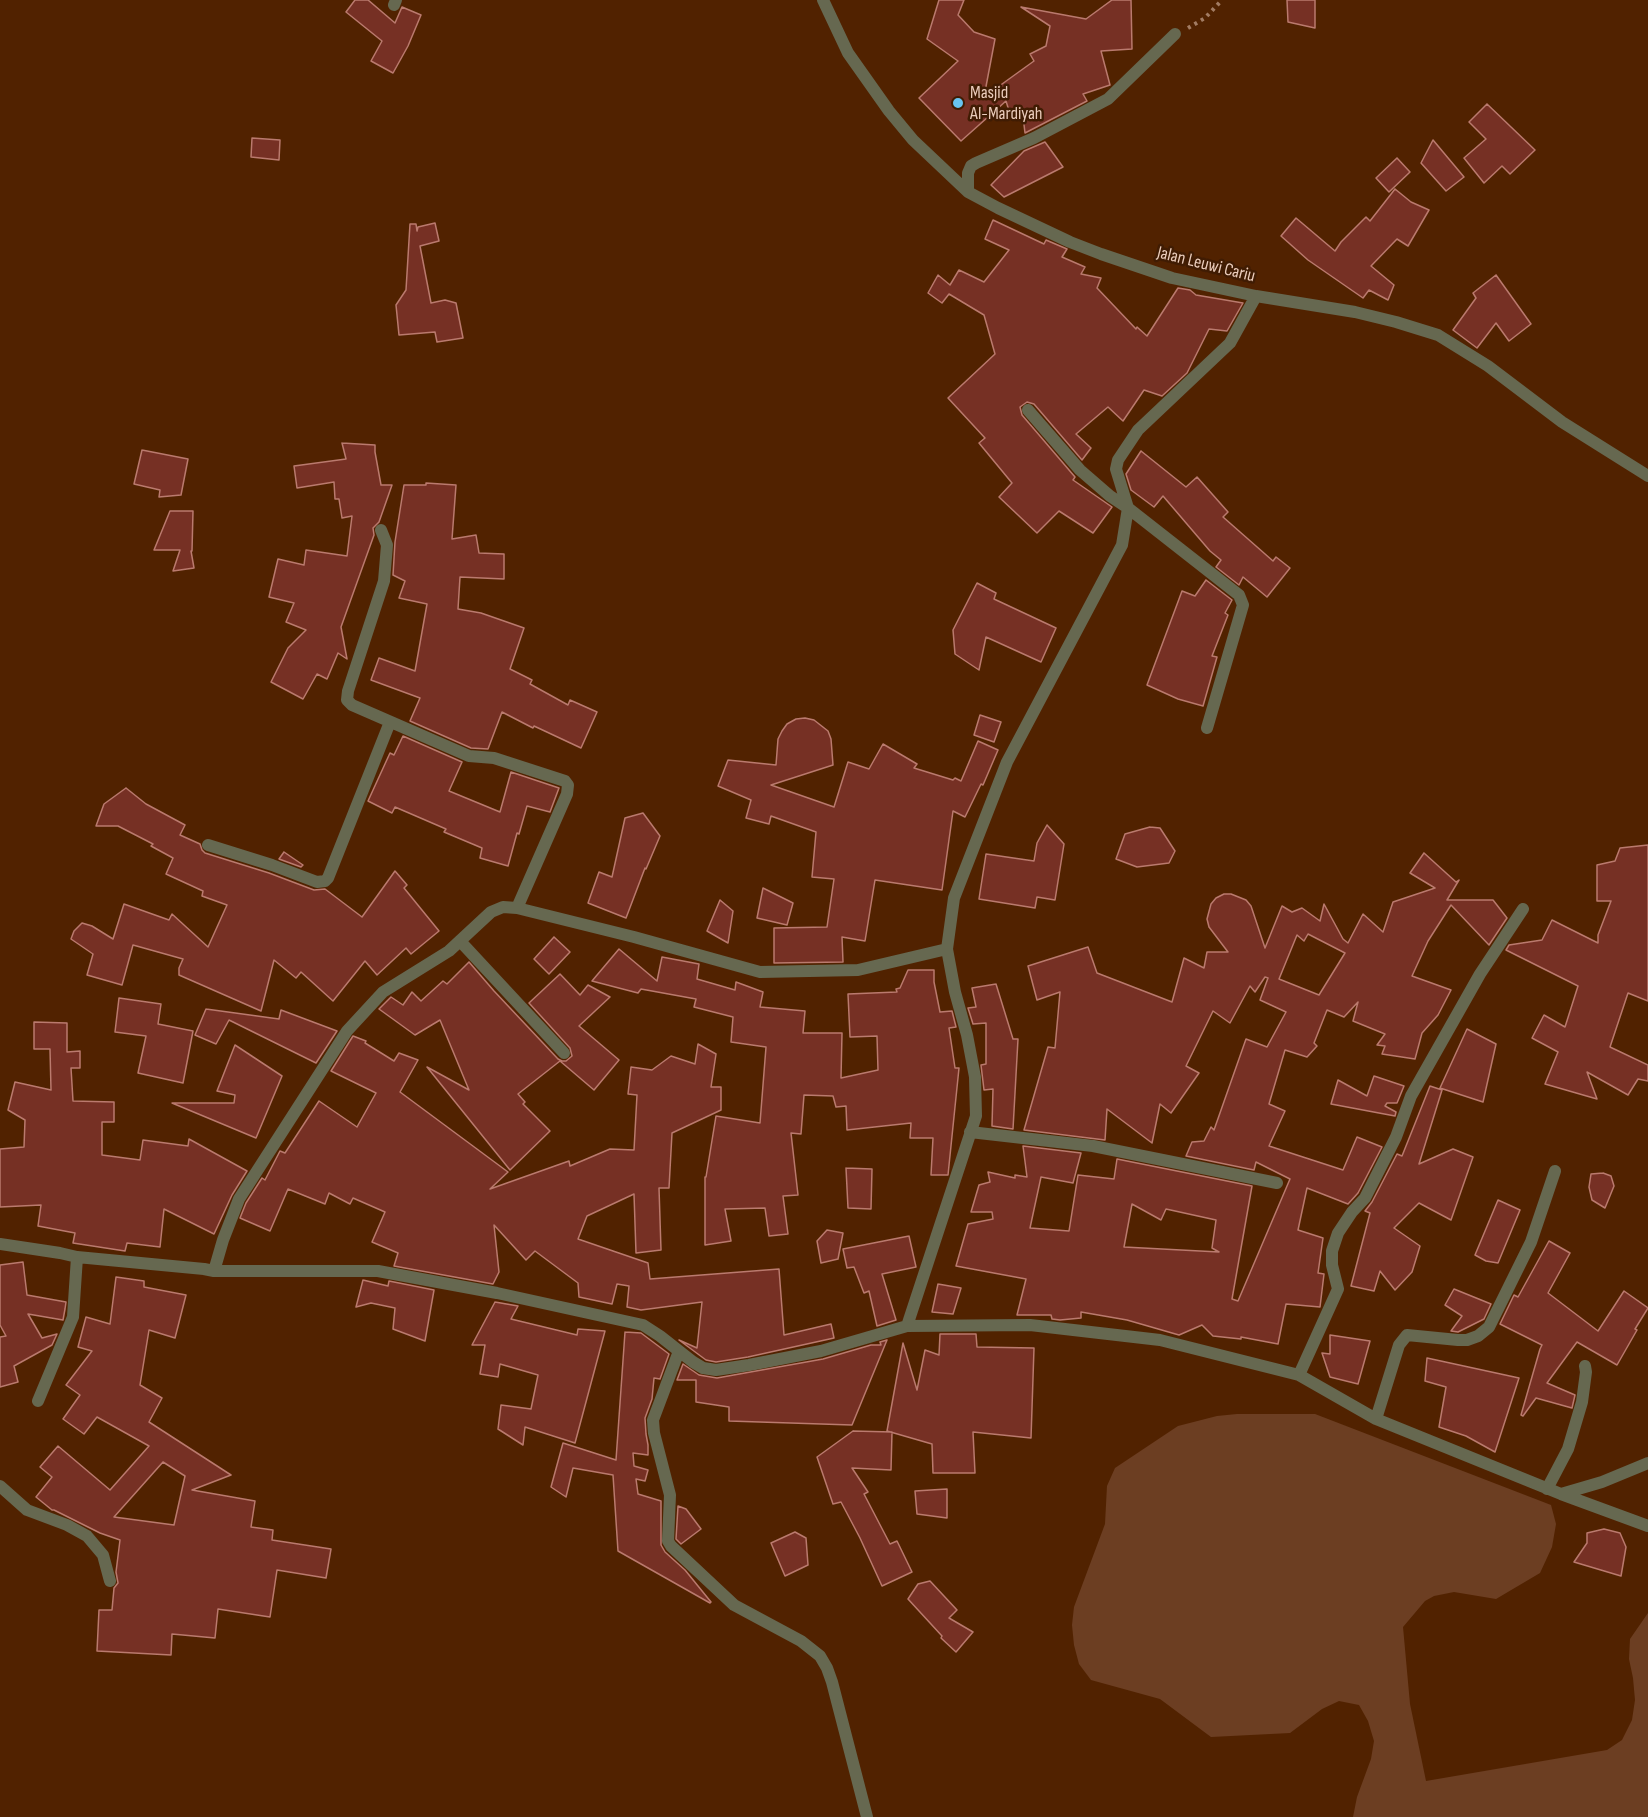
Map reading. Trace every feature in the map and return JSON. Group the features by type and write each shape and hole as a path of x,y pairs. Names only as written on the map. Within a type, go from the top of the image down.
{"street":[{"name":"Jalan Leuwi Cariu","path":"823,0 848,52 889,111 912,140 968,192 998,208 1101,254 1172,278 1256,296 1355,312 1438,335 1488,366 1562,422 1648,476"},
{"path":"968,192 968,173 971,166 1034,138 1108,99 1175,34"},
{"path":"907,1326 976,1116 975,1077 946,949 954,898 1007,762 1122,545 1128,508 1116,469 1118,460 1138,430 1230,343 1256,296"},
{"path":"1028,410 1080,470 1242,599 1243,605 1207,728"},
{"path":"381,530 387,545 384,581 347,700 352,705 469,756 494,758 565,781 568,785 567,794 517,908"},
{"path":"208,845 317,882 325,881 390,722"},
{"path":"214,1271 239,1199 347,1031 383,992 449,951 491,912 503,907 517,908 760,972 858,970 946,949"},
{"path":"1299,1375 1338,1289 1332,1265 1332,1251 1338,1233 1365,1198 1396,1137 1411,1096 1480,974 1523,909"},
{"path":"460,941 564,1053"},
{"path":"970,1132 1093,1146 1278,1183"},
{"path":"1376,1419 1398,1345 1407,1335 1467,1340 1478,1336 1489,1327 1531,1242 1556,1171"},
{"path":"0,1244 77,1257 214,1271 378,1271 497,1293 643,1325 693,1362 704,1368 716,1370 821,1351 907,1326 1030,1325 1160,1340 1299,1375 1376,1419 1547,1489 1648,1526"},
{"path":"38,1401 73,1317 77,1257"},
{"path":"679,1351 653,1420 654,1433 670,1495 668,1541 734,1605 801,1641 820,1656 832,1682 867,1817"},
{"path":"1547,1489 1568,1449 1582,1402 1585,1366"},
{"path":"1561,1494 1602,1482 1648,1463"},
{"path":"0,1486 27,1510 67,1525 87,1536 103,1555 110,1581"}],"path":[{"path":"1175,34 1205,18 1222,0"}],"shaded area":[{"path":"1315,1414 1551,1505 1556,1524 1552,1547 1540,1573 1496,1599 1454,1592 1434,1596 1425,1601 1403,1627 1410,1704 1426,1781 1607,1750 1622,1740 1632,1720 1635,1700 1629,1659 1630,1639 1648,1613 1648,1817 1353,1817 1357,1797 1371,1759 1374,1741 1368,1721 1359,1705 1339,1701 1322,1709 1290,1733 1211,1737 1160,1699 1091,1680 1079,1664 1074,1645 1072,1625 1074,1607 1105,1524 1107,1486 1115,1468 1178,1426 1217,1416"}],"building":[{"path":"355,0 368,0 395,23 402,7 421,15 393,73 371,61 382,41 346,12"},
{"path":"939,0 964,0 958,15 974,32 995,39 984,97 1034,61 1030,54 1046,46 1050,26 1021,7 1086,19 1112,0 1131,0 1132,49 1101,51 1110,85 1083,94 1087,101 1025,133 1022,108 1010,114 1006,101 961,141 919,98 958,61 927,39"},
{"path":"1287,0 1315,0 1315,28 1288,22"},
{"path":"1487,104 1535,150 1510,174 1502,166 1484,183 1464,158 1486,139 1469,122"},
{"path":"252,138 280,140 279,160 251,157"},
{"path":"1433,140 1464,177 1446,191 1421,163"},
{"path":"1045,142 1063,167 1004,197 991,185 1024,151"},
{"path":"1397,158 1410,172 1389,192 1376,178"},
{"path":"1395,189 1411,202 1429,210 1408,246 1397,239 1371,266 1394,285 1388,300 1369,290 1363,298 1308,260 1281,236 1296,218 1335,251 1366,217 1370,221"},
{"path":"993,220 1044,244 1046,240 1067,249 1062,257 1085,267 1081,274 1101,278 1097,288 1136,329 1137,327 1147,336 1178,288 1190,290 1196,295 1243,303 1227,331 1209,329 1187,373 1162,396 1144,390 1123,421 1108,407 1076,434 1091,448 1082,460 1034,404 1027,402 1020,407 1022,415 1075,477 1073,480 1112,507 1093,533 1059,511 1037,533 999,497 1012,483 979,443 985,438 948,398 995,354 984,315 949,294 942,303 928,293 938,275 950,285 959,270 984,282 1009,250 985,239"},
{"path":"435,223 439,241 420,246 431,303 445,300 456,303 463,338 437,342 435,332 399,335 396,305 406,290 410,224 416,224 417,231 418,227"},
{"path":"1496,275 1531,324 1509,341 1496,323 1477,348 1453,330 1476,298 1473,293"},
{"path":"342,443 375,445 381,485 392,485 379,522 373,528 374,535 341,627 347,659 338,653 327,679 317,674 303,699 271,682 288,648 306,630 286,622 294,603 269,597 278,559 304,565 306,550 347,556 352,516 342,518 339,499 335,499 334,482 297,488 294,466 346,459"},
{"path":"142,450 188,459 181,495 159,497 160,490 134,484"},
{"path":"1141,451 1186,487 1197,477 1228,512 1223,517 1273,561 1276,557 1290,568 1267,597 1243,577 1239,585 1216,567 1221,560 1210,551 1163,496 1154,507 1131,490 1126,474"},
{"path":"426,483 456,485 452,539 476,535 479,553 504,554 504,579 460,577 458,609 481,613 524,628 510,669 532,680 530,684 568,705 570,700 597,712 581,748 502,712 488,749 471,748 410,721 420,698 371,680 379,658 415,671 427,604 399,598 405,581 393,575 395,542 404,485 426,485"},
{"path":"170,511 193,511 191,551 194,568 173,571 180,550 154,550"},
{"path":"1206,580 1232,600 1225,613 1228,615 1212,656 1217,657 1203,706 1178,699 1147,685 1182,591 1195,596"},
{"path":"977,583 996,593 994,599 1056,628 1041,662 986,637 979,670 955,654 953,630"},
{"path":"980,715 1001,722 994,742 974,735"},
{"path":"796,719 814,720 828,731 831,739 833,765 771,785 834,807 848,762 869,769 883,744 917,764 914,768 961,781 978,741 998,750 983,785 981,784 965,817 953,811 942,890 875,880 865,941 842,937 843,962 774,963 774,928 827,927 834,879 812,877 816,832 771,816 769,824 746,818 751,800 718,786 728,760 776,765 778,739 782,731 787,724"},
{"path":"403,736 462,762 449,791 500,812 511,772 559,788 550,812 527,806 508,866 480,858 482,848 444,832 446,829 395,807 392,813 368,801 390,753 394,755"},
{"path":"126,788 146,804 185,825 180,835 200,844 205,853 314,890 325,889 362,917 395,871 407,885 404,888 439,931 411,954 406,948 377,975 365,961 333,1001 301,972 296,978 274,960 261,1011 179,975 183,959 133,945 122,985 87,975 93,954 71,939 74,931 82,923 92,926 113,939 124,904 169,920 172,914 208,947 227,905 202,896 203,891 166,874 173,858 151,846 153,844 118,826 96,826 104,804"},
{"path":"643,813 660,836 626,918 588,903 599,872 612,877 625,818"},
{"path":"1047,825 1064,844 1055,900 1037,897 1035,908 979,899 986,854 1034,861 1037,843"},
{"path":"1150,827 1160,828 1175,851 1169,863 1137,867 1116,859 1125,834"},
{"path":"1648,845 1648,1001 1628,993 1610,1047 1648,1065 1648,1081 1638,1079 1628,1095 1587,1072 1597,1099 1545,1084 1558,1052 1532,1038 1544,1015 1565,1027 1578,986 1506,950 1509,945 1542,940 1552,920 1598,943 1598,935 1611,901 1597,901 1597,865 1615,861 1620,848"},
{"path":"284,852 303,865 301,867 279,859"},
{"path":"1424,853 1456,882 1459,880 1447,900 1493,900 1507,918 1489,945 1451,905 1428,941 1412,976 1451,990 1438,1015 1422,1033 1415,1059 1382,1054 1385,1046 1377,1045 1385,1034 1353,1021 1358,1002 1344,1017 1327,1010 1314,1043 1317,1046 1307,1057 1285,1050 1269,1104 1285,1111 1269,1146 1343,1170 1357,1137 1382,1147 1358,1193 1348,1204 1307,1188 1298,1230 1323,1238 1318,1273 1324,1274 1320,1307 1286,1304 1278,1344 1241,1337 1241,1339 1213,1336 1202,1325 1179,1335 1127,1320 1081,1312 1081,1318 1060,1320 1052,1319 1051,1315 1017,1315 1026,1279 956,1266 968,1224 993,1219 992,1212 971,1212 979,1185 990,1182 988,1172 1015,1178 1015,1175 1027,1177 1023,1146 1081,1153 1073,1183 1041,1177 1030,1228 1069,1231 1078,1175 1114,1179 1117,1159 1252,1186 1232,1299 1238,1301 1290,1179 1256,1162 1254,1170 1186,1156 1192,1142 1204,1141 1211,1127 1214,1130 1246,1039 1267,1047 1286,1012 1260,1000 1268,978 1265,977 1255,992 1250,986 1230,1023 1213,1011 1186,1066 1199,1073 1171,1113 1160,1104 1152,1143 1107,1109 1105,1140 1024,1130 1048,1047 1055,1048 1060,992 1037,1000 1028,966 1088,947 1097,973 1172,1002 1184,958 1204,968 1207,952 1228,952 1209,927 1207,919 1211,904 1216,898 1224,894 1231,894 1246,900 1251,906 1265,948 1282,906 1292,912 1302,908 1320,921 1324,904 1343,939 1348,943 1363,914 1383,932 1393,902 1435,888 1410,873","holes":["1308,934 1345,953 1319,995 1279,979 1297,935 1304,941","1132,1204 1161,1220 1166,1209 1216,1220 1212,1248 1219,1252 1124,1247"]},
{"path":"763,888 793,903 787,925 757,918"},
{"path":"720,900 733,911 728,943 707,931"},
{"path":"554,937 570,952 549,974 534,959"},
{"path":"619,949 657,981 662,957 699,964 697,979 735,990 736,982 763,992 760,1007 805,1011 803,1033 842,1033 841,1078 878,1070 877,1036 850,1037 848,994 897,992 896,989 900,988 908,970 934,970 940,1012 952,1011 956,1027 949,1028 955,1068 959,1068 948,1175 931,1175 933,1138 910,1138 911,1123 847,1130 846,1106 836,1107 833,1096 804,1095 801,1134 791,1133 798,1195 783,1196 788,1234 769,1236 765,1208 725,1209 731,1241 705,1245 705,1177 716,1116 760,1123 766,1047 731,1042 733,1017 694,1007 696,999 641,989 638,993 592,981"},
{"path":"469,962 562,1061 572,1056 570,1048 529,1003 560,974 580,995 588,985 610,997 579,1026 619,1060 594,1090 560,1061 518,1094 525,1102 523,1104 550,1131 510,1170 427,1067 469,1090 440,1020 415,1035 379,1009 391,997 403,1005 412,992 421,1001 443,981 447,984"},
{"path":"996,984 1013,1039 1018,1039 1013,1129 992,1126 993,1089 984,1090 981,1065 986,1064 986,1023 973,1024 968,1008 976,1007 972,988"},
{"path":"119,998 161,1004 158,1024 193,1031 183,1083 138,1073 146,1036 115,1032"},
{"path":"206,1009 279,1019 281,1010 337,1031 316,1063 229,1020 216,1044 195,1035"},
{"path":"34,1022 67,1023 67,1052 80,1051 80,1068 71,1068 73,1101 114,1102 114,1122 102,1122 102,1155 140,1160 143,1140 188,1146 189,1139 247,1171 232,1195 214,1234 164,1209 160,1247 127,1243 125,1251 73,1243 75,1233 38,1226 41,1205 0,1207 0,1149 24,1147 25,1120 8,1110 15,1082 51,1090 50,1049 34,1049"},
{"path":"1467,1029 1496,1044 1483,1102 1440,1088"},
{"path":"353,1036 366,1041 365,1043 394,1061 399,1053 418,1060 400,1092 508,1172 490,1189 569,1161 570,1166 610,1149 634,1150 637,1095 628,1094 631,1067 652,1070 671,1056 695,1064 698,1044 716,1054 711,1087 721,1087 721,1110 672,1133 669,1188 659,1188 661,1250 636,1253 634,1194 587,1216 578,1239 648,1263 650,1279 779,1269 784,1335 831,1324 834,1338 748,1357 716,1362 706,1360 679,1340 697,1348 702,1302 641,1310 627,1307 629,1286 617,1284 612,1304 579,1297 578,1283 535,1251 526,1260 494,1225 499,1272 493,1284 394,1266 398,1253 372,1242 385,1212 353,1198 350,1204 329,1193 325,1204 288,1189 270,1231 240,1218 246,1203 262,1178 265,1180 280,1151 285,1153 319,1101 357,1127 376,1093 331,1071"},
{"path":"235,1045 282,1076 256,1138 172,1103 234,1103 235,1095 217,1091"},
{"path":"1374,1076 1404,1086 1397,1103 1387,1103 1385,1106 1396,1112 1395,1116 1331,1104 1338,1080 1367,1096"},
{"path":"1430,1086 1442,1090 1419,1164 1453,1149 1473,1157 1451,1220 1419,1203 1394,1228 1420,1246 1412,1272 1395,1290 1380,1271 1374,1291 1351,1286 1370,1213 1365,1211 1397,1154 1402,1156"},
{"path":"846,1168 872,1169 871,1209 848,1208"},
{"path":"1603,1173 1611,1176 1614,1186 1605,1208 1592,1200 1589,1187 1591,1174"},
{"path":"1498,1200 1520,1210 1498,1263 1486,1261 1475,1255"},
{"path":"827,1230 843,1233 838,1259 821,1263 817,1241"},
{"path":"909,1236 916,1267 882,1274 896,1320 877,1326 869,1291 864,1293 854,1267 847,1268 843,1249"},
{"path":"1549,1241 1570,1253 1548,1293 1598,1331 1624,1291 1648,1308 1617,1365 1577,1342 1547,1383 1575,1395 1572,1408 1536,1398 1523,1416 1521,1415 1542,1345 1500,1324 1514,1295 1518,1297"},
{"path":"23,1262 27,1295 66,1302 63,1320 28,1314 42,1338 57,1334 52,1345 14,1366 18,1382 0,1387 0,1337 6,1336 0,1325 0,1265"},
{"path":"116,1277 144,1281 144,1287 186,1295 175,1338 149,1330 140,1385 162,1398 149,1422 231,1475 192,1490 255,1501 251,1527 273,1530 272,1540 331,1549 326,1578 277,1570 270,1617 218,1609 215,1638 172,1634 171,1655 97,1651 99,1610 112,1610 114,1588 118,1583 116,1572 120,1540 52,1510 36,1497 52,1477 40,1467 58,1446 110,1490 149,1446 97,1417 84,1434 63,1419 80,1395 66,1385 92,1351 78,1347 86,1317 110,1324","holes":["163,1462 185,1476 174,1525 114,1517"]},
{"path":"363,1280 388,1286 389,1281 434,1290 425,1341 393,1329 395,1308 371,1303 356,1307"},
{"path":"938,1284 961,1288 953,1314 932,1312"},
{"path":"1454,1289 1491,1304 1484,1319 1458,1332 1451,1331 1462,1316 1445,1305"},
{"path":"495,1302 518,1306 511,1319 577,1335 578,1329 605,1331 575,1443 525,1427 523,1445 498,1429 501,1405 531,1409 538,1375 500,1364 498,1377 480,1374 485,1345 472,1345"},
{"path":"625,1332 641,1333 669,1354 660,1379 654,1378 652,1399 645,1418 648,1455 633,1453 634,1466 648,1470 645,1481 636,1479 638,1494 661,1501 661,1545 665,1552 685,1570 710,1603 618,1551 613,1475 573,1468 566,1497 551,1487 563,1443 616,1460"},
{"path":"940,1334 976,1334 977,1347 1034,1348 1031,1438 973,1432 975,1473 933,1473 932,1444 887,1431 903,1343 917,1390 925,1350 939,1355"},
{"path":"1330,1335 1370,1341 1358,1384 1330,1377 1322,1353 1330,1354"},
{"path":"887,1340 852,1425 729,1421 729,1407 696,1402 696,1380 677,1380 683,1364 699,1375 717,1378 823,1359 871,1345 881,1345 880,1342"},
{"path":"1427,1358 1519,1378 1495,1452 1466,1436 1439,1427 1446,1387 1425,1381"},
{"path":"853,1431 892,1432 891,1470 852,1468 868,1492 864,1494 890,1544 897,1541 912,1572 882,1586 841,1502 833,1504 817,1457"},
{"path":"947,1489 947,1518 917,1514 915,1491"},
{"path":"678,1506 686,1509 701,1529 681,1544 676,1539"},
{"path":"1604,1529 1620,1533 1626,1547 1621,1576 1574,1562 1587,1543 1587,1533"},
{"path":"795,1532 806,1538 808,1565 785,1576 771,1543"},
{"path":"930,1581 957,1610 949,1618 973,1632 956,1652 908,1599 918,1584"}],"place":[{"name":"Masjid Al-Mardiyah","path":"958,103"}]}
